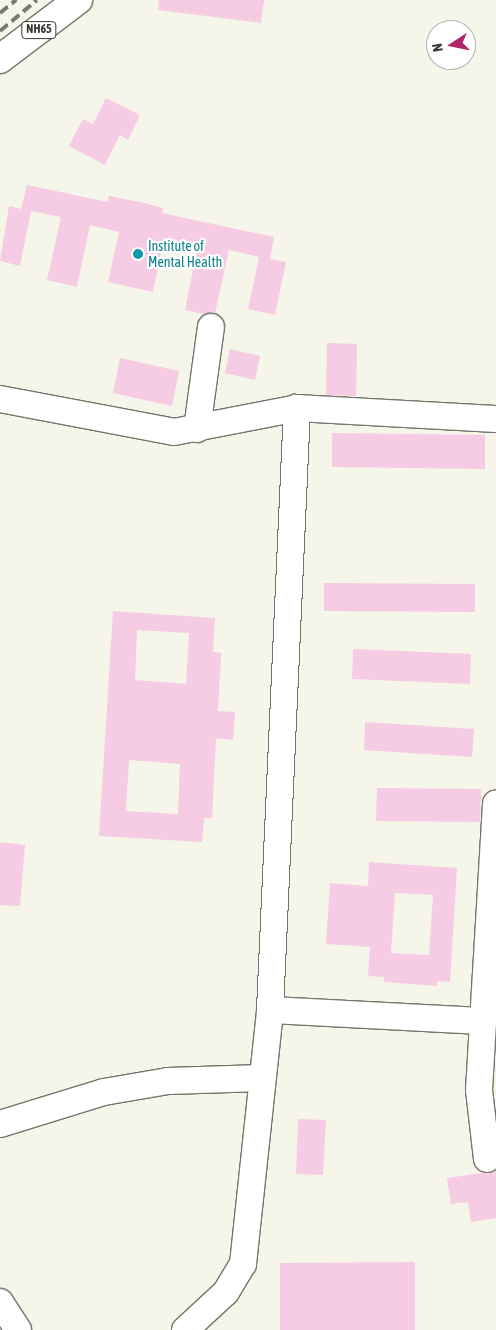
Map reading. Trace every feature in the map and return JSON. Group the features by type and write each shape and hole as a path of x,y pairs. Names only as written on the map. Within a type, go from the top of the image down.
{"highway":[{"name":"NH65","path":"0,59 78,0"}],"lane":[{"path":"197,429 211,327"},
{"path":"0,399 174,432 297,408 496,419"},
{"path":"185,1330 226,1292 243,1264 270,1010 297,408"},
{"path":"487,1159 479,1090 496,804"},
{"path":"270,1010 484,1021"},
{"path":"0,1124 113,1090 168,1081 262,1078"},
{"path":"0,1302 18,1330"}],"building":[{"path":"159,0 264,0 261,23 158,10"},
{"path":"106,98 140,115 128,140 120,135 105,165 69,146 83,119 93,124"},
{"name":"Institute of Mental Health","path":"27,185 108,202 109,196 144,203 163,208 162,213 274,237 270,259 286,262 275,315 248,309 259,257 229,250 215,313 204,314 185,310 198,245 164,238 153,292 108,282 119,232 90,225 77,287 47,280 61,217 31,211 20,266 0,261 9,206 21,209"},
{"path":"327,343 357,344 356,396 326,395"},
{"path":"230,349 260,356 255,380 225,373"},
{"path":"120,358 179,371 172,406 113,393"},
{"path":"332,433 485,435 485,469 332,467"},
{"path":"324,583 475,584 475,612 324,611"},
{"path":"113,611 215,618 213,652 221,653 218,711 235,712 233,740 216,738 212,818 204,818 202,842 99,836","holes":["137,630 189,633 186,684 135,680","129,760 180,764 178,814 126,811"]},
{"path":"353,649 471,654 470,684 352,679"},
{"path":"365,722 474,729 472,757 364,750"},
{"path":"377,788 481,789 480,822 376,821"},
{"path":"0,842 25,845 20,906 0,905"},
{"path":"369,862 457,868 450,982 437,981 437,986 384,982 384,977 368,976 370,947 326,944 330,883 368,886","holes":["395,893 433,895 429,955 391,953"]},
{"path":"298,1119 326,1120 323,1175 296,1174"},
{"path":"496,1171 496,1218 471,1222 468,1202 451,1204 447,1178"},
{"path":"415,1262 415,1330 280,1330 280,1263"}],"railway":[{"path":"0,13 16,0"},
{"path":"0,31 37,0"}],"place":[{"name":"Institute of Mental Health","path":"138,254"}]}
